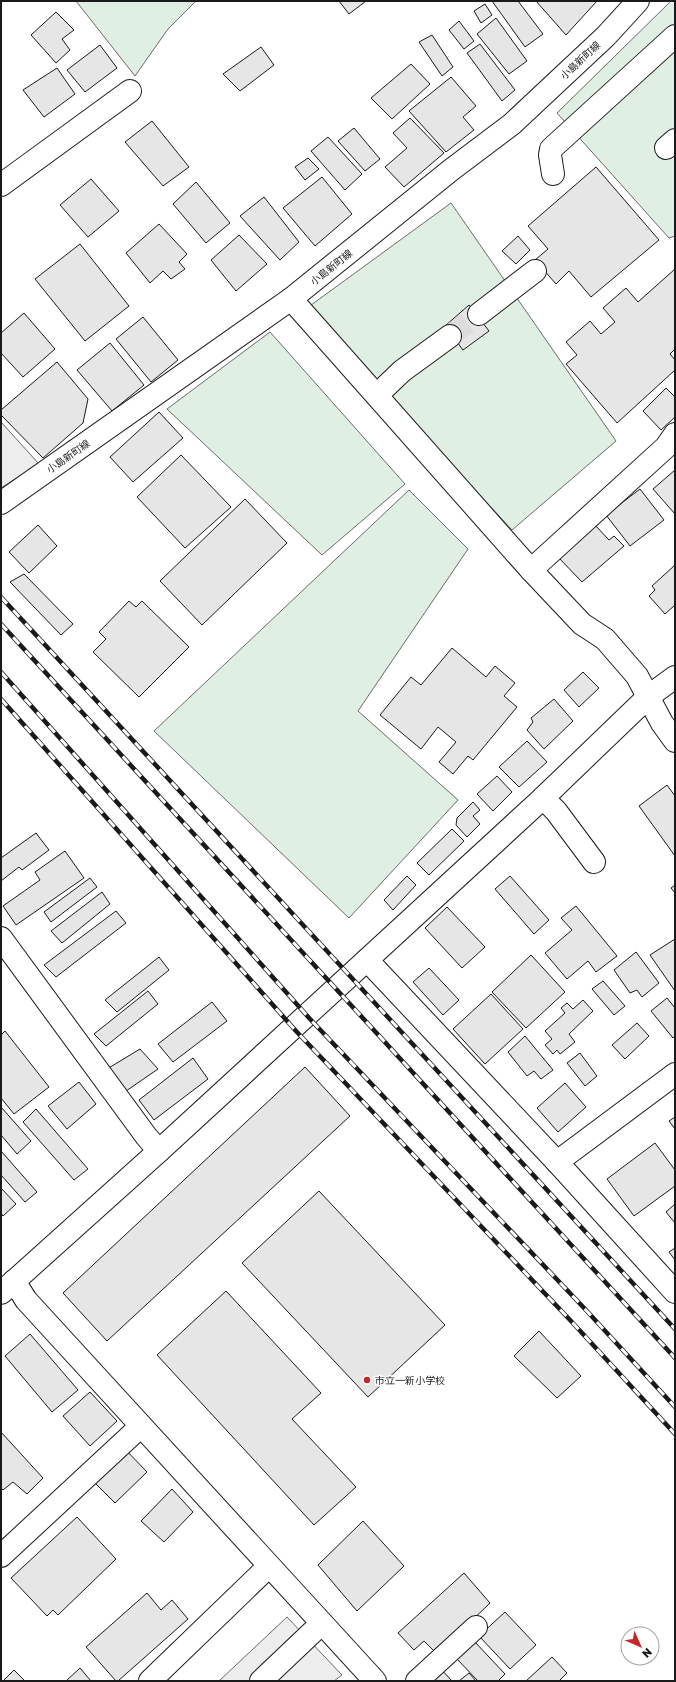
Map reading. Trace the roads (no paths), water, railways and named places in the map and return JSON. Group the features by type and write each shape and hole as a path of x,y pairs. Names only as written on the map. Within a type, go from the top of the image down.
{"street":[{"name":"小島新町線","path":"1,503 291,299 451,170 512,124 606,36 638,1"},
{"path":"553,174 550,155 551,148 675,36"},
{"path":"1,185 130,91"},
{"path":"480,314 535,271"},
{"path":"291,299 531,570 582,624 605,639 637,676 662,722 675,741"},
{"path":"377,396 402,371 450,336"},
{"path":"531,570 666,447 675,434"},
{"path":"375,1681 268,1567 26,1300 7,1287 159,1151 543,798 649,696 675,677"},
{"path":"543,798 556,811 594,862"},
{"path":"1,938 146,1136 159,1151"},
{"path":"367,960 557,1162 675,1292"},
{"path":"557,1162 675,1074"},
{"path":"1,1556 140,1426"},
{"path":"150,1681 268,1567"},
{"path":"261,1681 321,1624"},
{"path":"417,1681 476,1627"}],"tunnel":[{"path":"450,336 479,314"}],"railway":[{"path":"1,597 675,1329"},
{"path":"1,624 675,1358"},
{"path":"1,672 310,1019 585,1309 675,1407"},
{"path":"1,699 296,1031 571,1321 675,1434"}],"place":[{"name":"市立一新小学校","path":"367,1380"}]}
